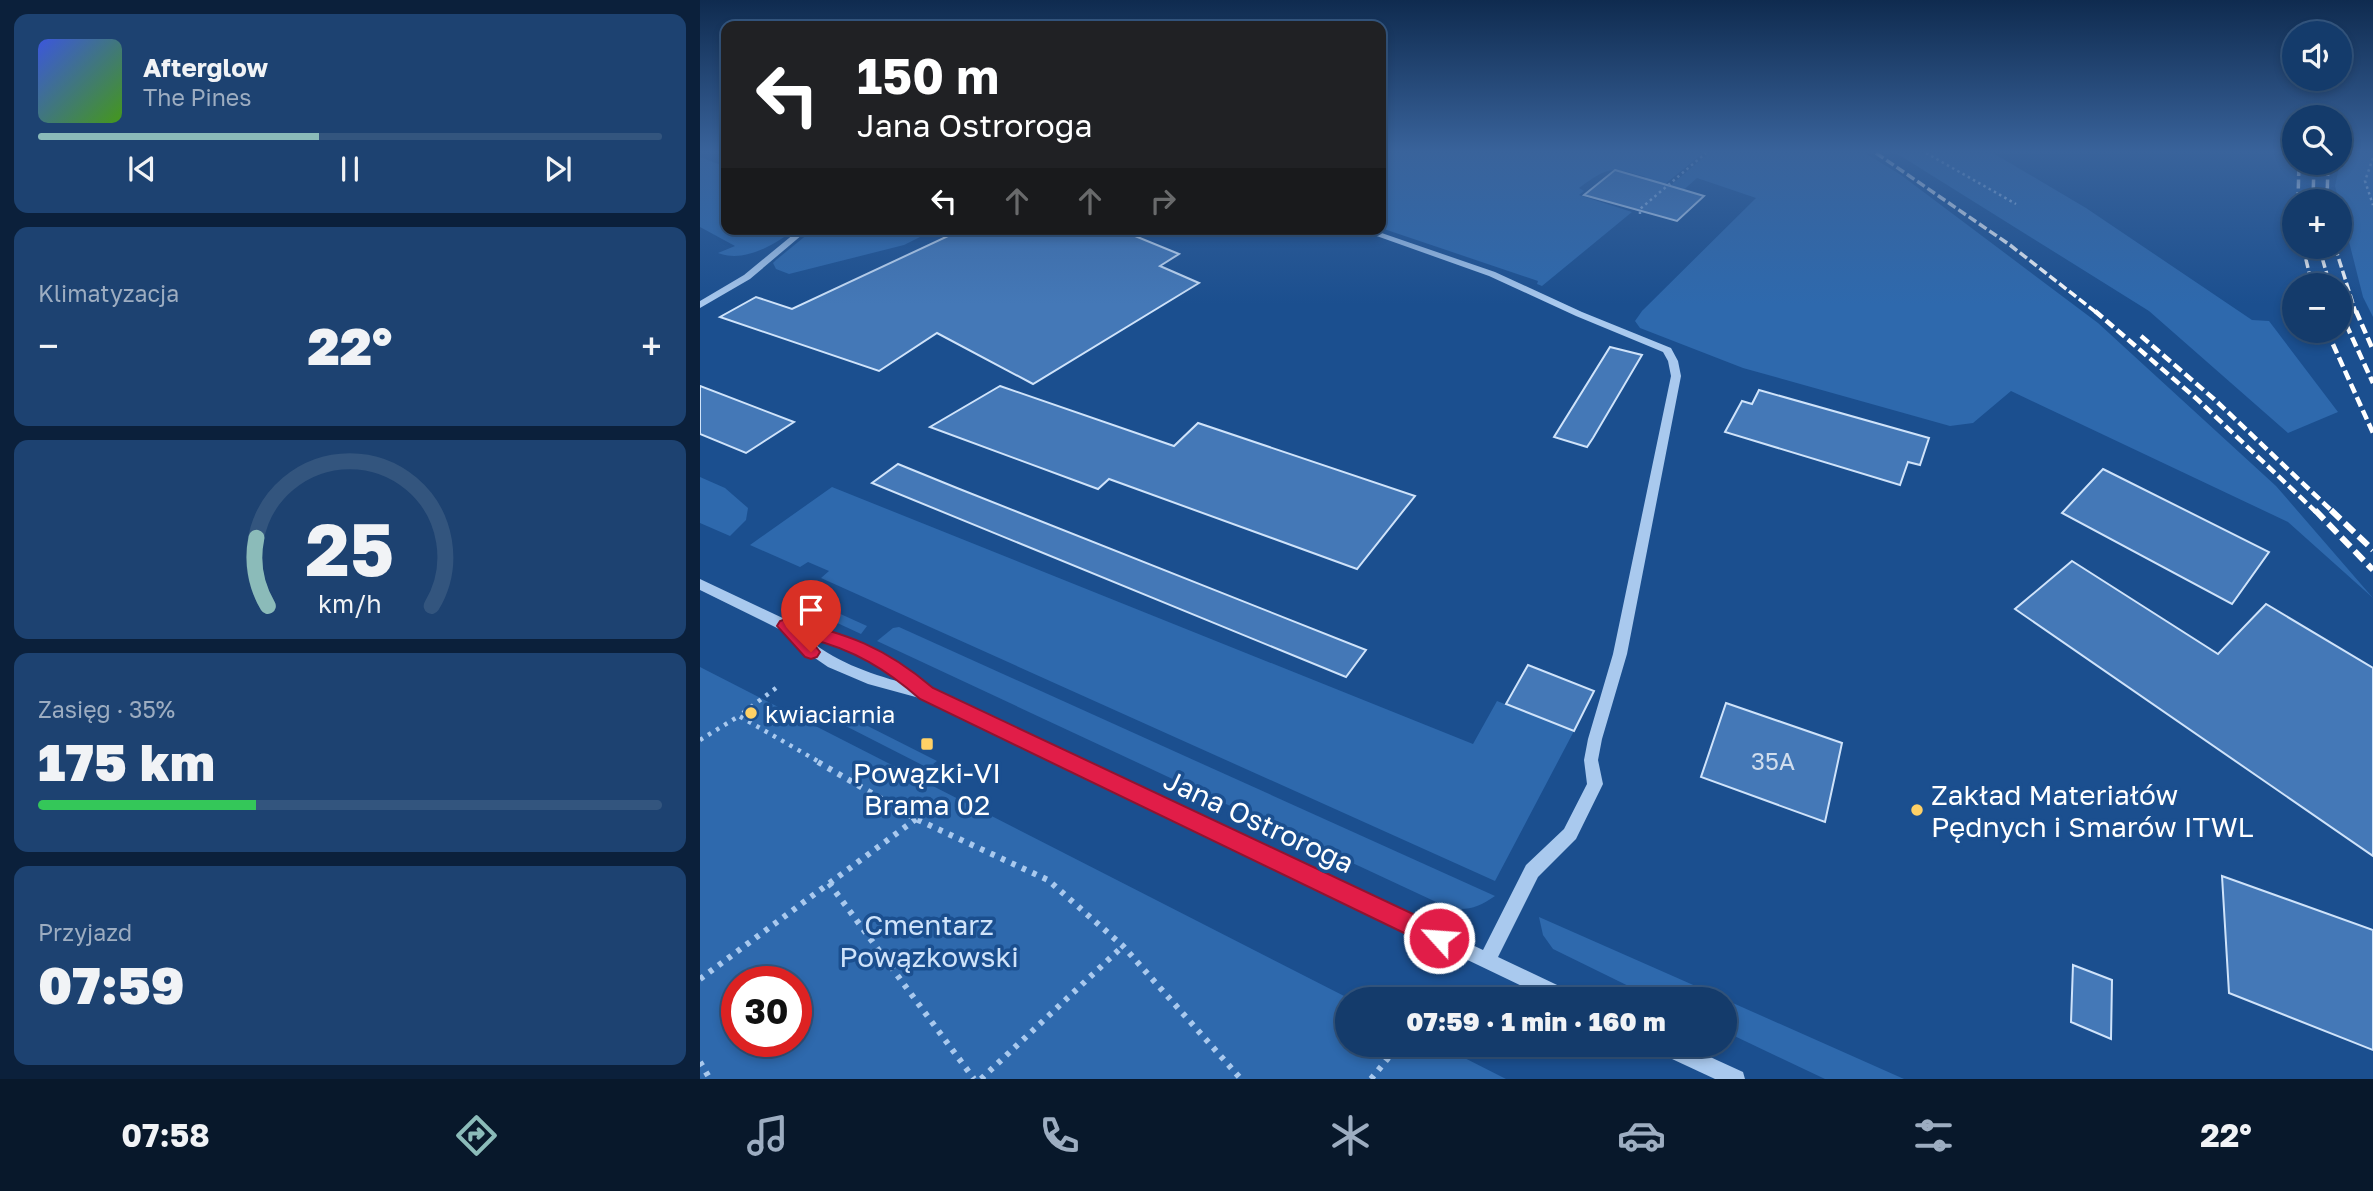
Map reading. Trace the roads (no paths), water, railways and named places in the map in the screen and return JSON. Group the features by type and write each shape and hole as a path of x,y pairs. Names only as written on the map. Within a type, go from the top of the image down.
{"street":[{"path":"700,305 747,277 798,235"},
{"path":"1379,235 1492,274 1597,323 1667,350 1676,376 1620,654 1595,739 1591,760 1595,784 1570,834 1532,871 1487,961"},
{"name":"Jana Ostroroga","path":"700,584 786,626 829,636 859,648 900,671 926,694"},
{"name":"Jana Ostroroga","path":"786,626 811,652 837,666 876,682 926,694 1542,987"},
{"path":"1689,1057 1736,1079"}],"railway":[{"path":"1949,203 2010,245 2097,313"},
{"path":"2306,259 2309,273"},
{"path":"2322,259 2327,273"},
{"path":"2339,259 2356,313"},
{"path":"2095,311 2198,400 2316,512"},
{"path":"2356,311 2373,350"},
{"path":"2141,336 2214,399 2333,512"},
{"path":"2352,337 2373,383"},
{"path":"2332,343 2373,433"},
{"path":"2315,510 2373,570"},
{"path":"2331,510 2373,550"}],"place":[{"name":"kwiaciarnia","path":"751,713"},
{"name":"Powązki-VI Brama 02","path":"927,744"},
{"name":"Zakład Materiałów Pędnych i Smarów ITWL","path":"1917,810"}],"park label":[{"name":"Cmentarz Powązkowski","path":"929,940"}]}
